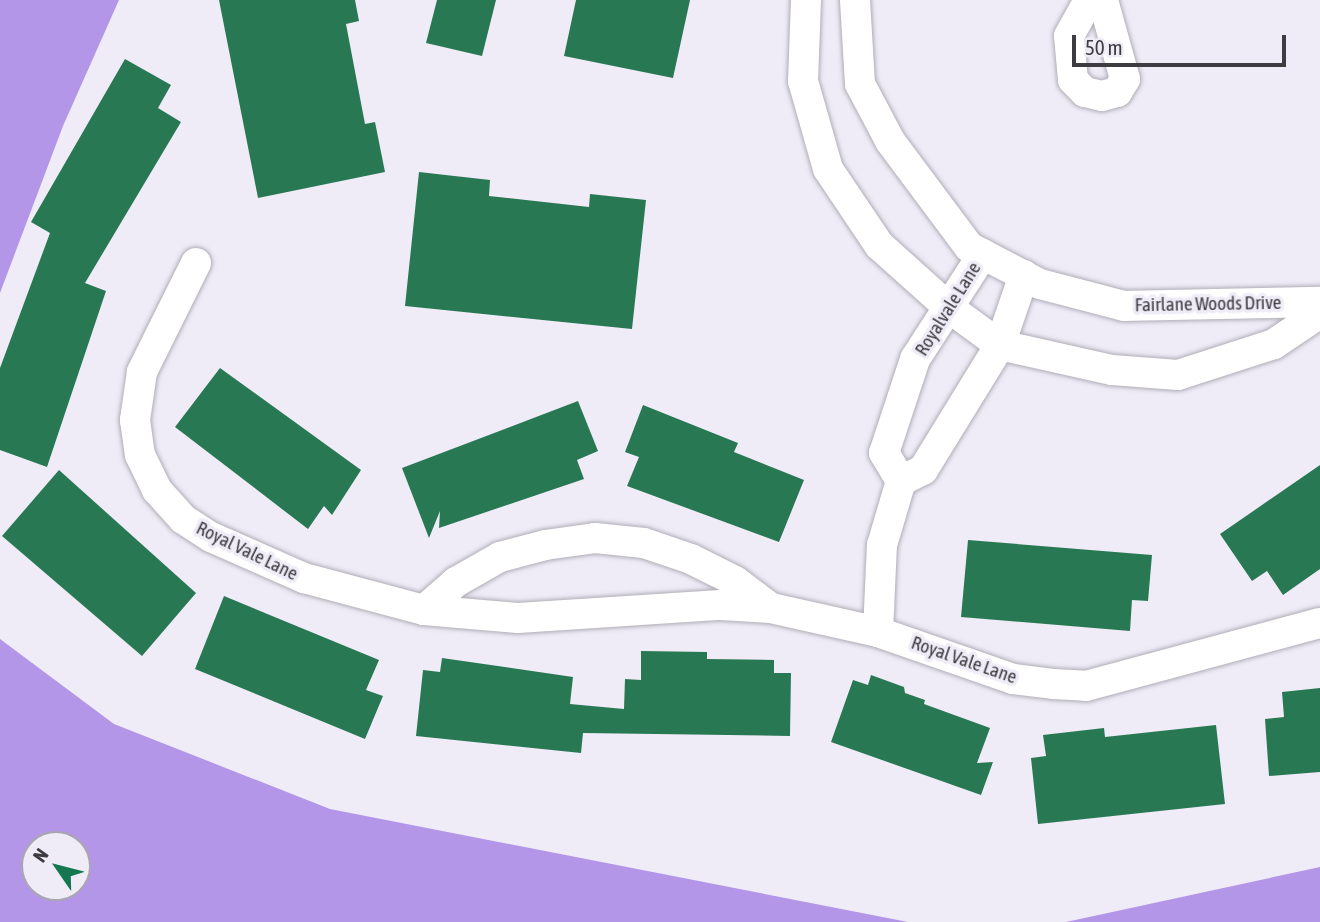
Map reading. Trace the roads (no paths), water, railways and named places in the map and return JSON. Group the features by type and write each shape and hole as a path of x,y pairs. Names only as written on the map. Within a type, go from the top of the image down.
{"street":[{"name":"Fairlane Woods Drive","path":"806,0 803,81 828,169 879,245 948,307 1000,345 1112,370 1178,375 1274,344 1320,313"},
{"name":"Fairlane Woods Drive","path":"855,0 860,84 890,141 933,204 969,247 1024,275 1124,306 1320,302"},
{"path":"1089,0 1069,36 1073,80 1085,92 1102,96 1117,92 1125,79 1103,0"},
{"name":"Royalvale Lane","path":"901,481 884,453 915,359 983,254"},
{"name":"Royal Vale Lane","path":"196,263 153,346 136,395 136,438 157,490 183,519 211,537 304,578 424,610 518,618 721,605 771,608 878,632 1013,678 1086,686 1320,623"},
{"path":"878,632 882,545 901,481 923,470 1000,345 1024,275"},
{"name":"Royal Vale Lane","path":"424,610 456,582 500,557 545,544 595,538 644,543 691,559 735,581 771,608"}]}
